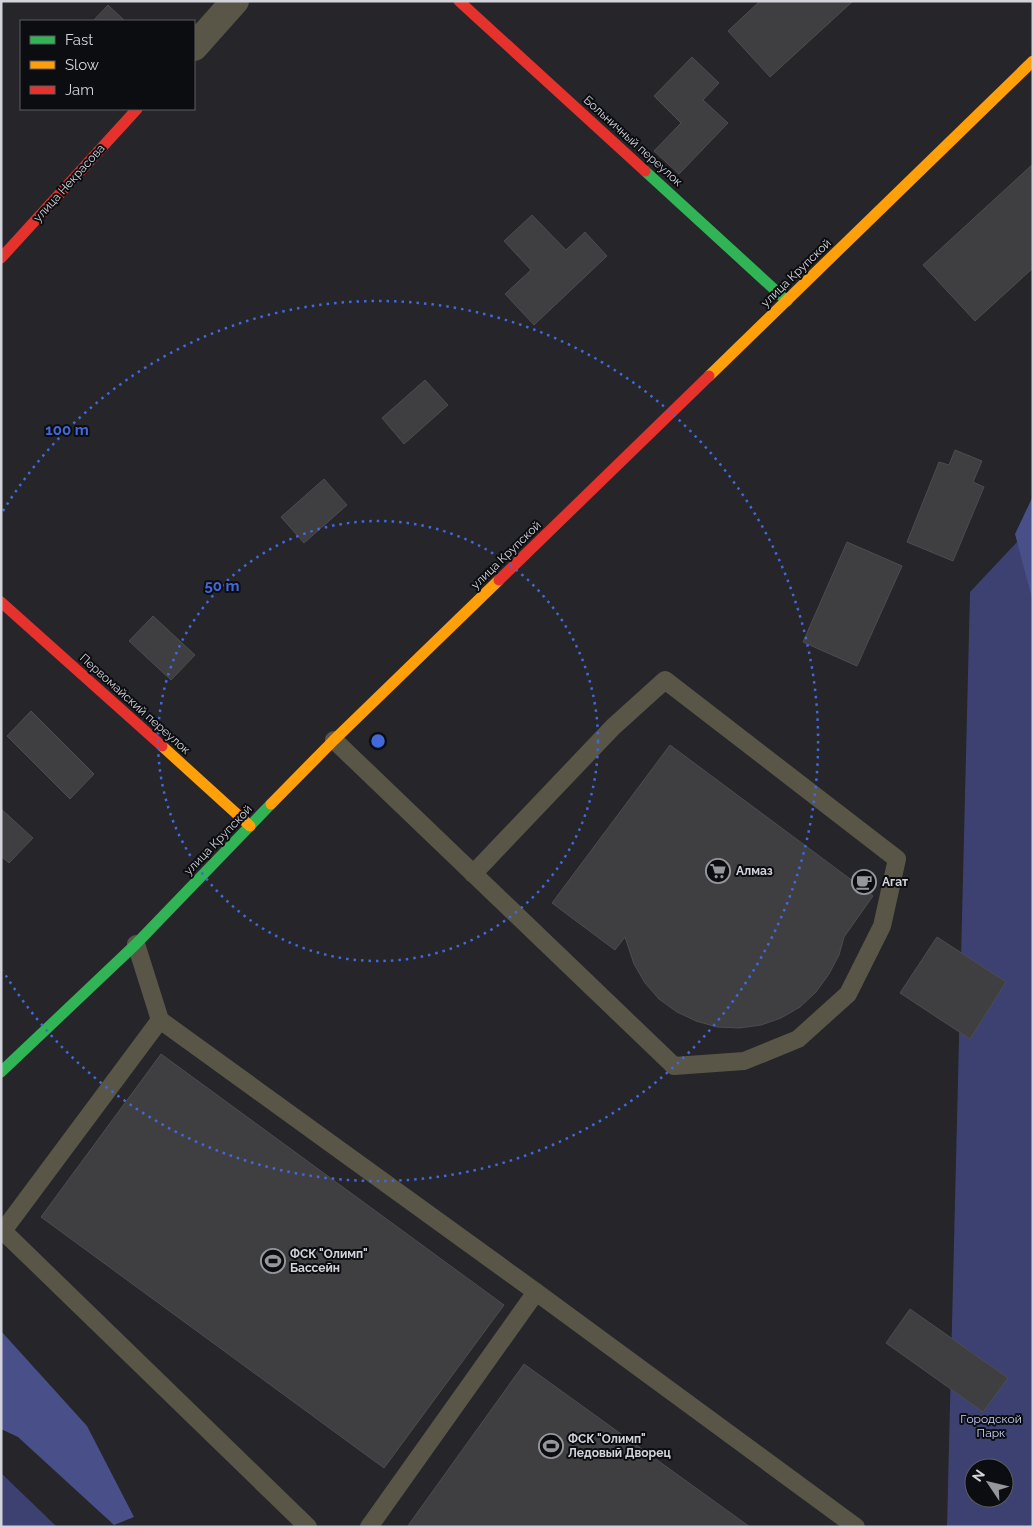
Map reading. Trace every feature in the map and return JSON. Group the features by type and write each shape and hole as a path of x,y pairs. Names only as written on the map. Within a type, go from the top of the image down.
{"street":[{"path":"195,46 235,1"},
{"name":"Больничный переулок","path":"459,1 787,301"},
{"name":"улица Крупской","path":"1,1072 136,944 334,740 1033,61"},
{"name":"улица Некрасова","path":"1,258 136,110"},
{"name":"Первомайский переулок","path":"1,602 250,826"}],"lane":[{"path":"334,740 473,874 674,1066 744,1060 798,1039 848,994 882,926 897,859 665,680 613,727 473,874"},
{"path":"136,944 160,1020 536,1292 856,1527"},
{"path":"160,1020 3,1231 308,1527"},
{"path":"369,1527 536,1292"}],"green space":[{"name":"Городской Парк","path":"1033,525 1033,1527 947,1527 970,592"},
{"path":"1,1473 57,1527 1,1527"}],"shaded area":[{"path":"1033,496 1033,602 1015,534"},
{"path":"1,1331 87,1426 134,1517 114,1525 18,1437 1,1429"}],"building":[{"path":"760,1 853,1 770,77 728,31"},
{"path":"108,5 124,20 94,20"},
{"path":"692,57 719,83 703,100 728,123 679,174 654,151 681,123 654,96"},
{"path":"1033,164 1033,268 975,321 923,265"},
{"path":"532,215 566,250 585,232 607,256 534,325 505,294 531,270 504,241"},
{"path":"425,380 448,405 404,444 382,418"},
{"path":"955,450 982,461 973,482 984,487 953,561 907,542 939,462 949,465"},
{"path":"324,479 347,505 304,543 281,517"},
{"path":"847,542 902,566 857,666 803,642"},
{"path":"153,616 195,655 171,680 129,641"},
{"path":"31,711 94,774 70,799 7,736"},
{"path":"670,745 873,896 844,937 839,955 829,974 816,992 800,1007 781,1018 761,1025 739,1028 717,1027 696,1021 677,1012 659,999 645,983 634,964 625,937 615,950 552,903"},
{"path":"1,809 33,838 9,863 1,856"},
{"path":"937,937 1006,982 970,1039 900,993"},
{"name":"ФСК \"Олимп\" Бассейн","path":"161,1054 504,1305 384,1468 41,1217"},
{"path":"910,1309 1008,1378 983,1412 886,1343"},
{"name":"ФСК \"Олимп\" Ледовый Дворец","path":"524,1364 750,1527 407,1527"}],"traffic: fast":[{"path":"645,171 787,301"},
{"path":"1,1072 136,944 271,804"}],"traffic: slow":[{"path":"709,376 1033,61"},
{"path":"271,804 334,740 499,580"},
{"path":"162,746 250,826"}],"traffic: jam":[{"path":"459,1 645,171"},
{"path":"1,258 136,110"},
{"path":"499,580 709,376"},
{"path":"1,602 162,746"}],"place":[{"name":"Алмаз","path":"718,871"},
{"name":"Агат","path":"864,882"},
{"name":"ФСК \"Олимп\" Бассейн","path":"273,1261"},
{"name":"ФСК \"Олимп\" Ледовый Дворец","path":"551,1446"}]}
